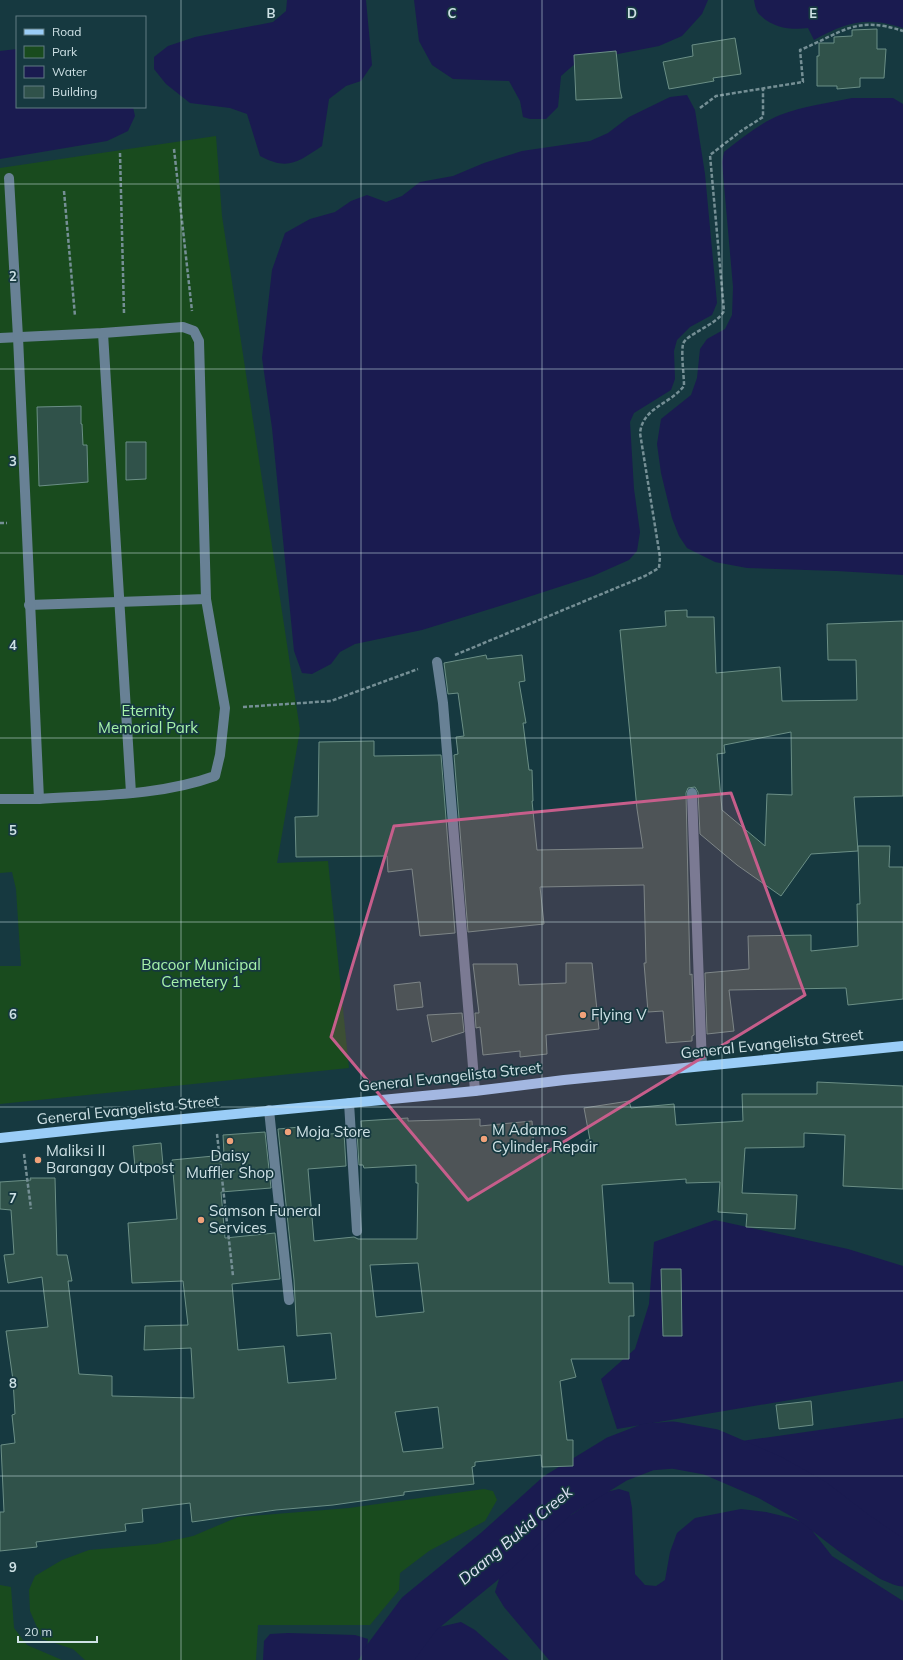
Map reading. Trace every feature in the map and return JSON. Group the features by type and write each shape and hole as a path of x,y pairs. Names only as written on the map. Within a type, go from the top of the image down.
{"main road":[{"name":"General Evangelista Street","path":"0,1138 269,1110 475,1091 564,1080 903,1046"}],"street":[{"path":"8,178 18,337 39,799"},
{"path":"0,338 183,327 194,331 199,341 206,599 225,708 220,755 215,776 193,784 131,793 39,799 0,799"},
{"path":"103,333 131,793"},
{"path":"29,605 206,599"},
{"path":"437,662 443,703 475,1091"},
{"path":"692,793 702,1066"},
{"path":"349,1103 357,1231"},
{"path":"269,1110 289,1300"}],"path":[{"path":"700,108 716,96 803,82 800,50 853,26 870,24 887,26 903,31"},
{"path":"225,708 331,701 437,662 645,576 659,568 660,557 640,433 641,423 646,415 676,396 684,386 684,343 688,337 721,318 724,311 710,155 741,131 763,117 763,88"},
{"path":"174,149 194,331"},
{"path":"120,153 125,331"},
{"path":"64,191 77,333"},
{"path":"215,1116 233,1276"},
{"path":"21,1136 31,1209"}],"highlighted area":[{"path":"731,793 805,995 468,1200 331,1037 394,826"}],"green space":[{"name":"Eternity Memorial Park","path":"216,136 222,216 300,730 277,863 328,861 349,1068 0,1104 0,966 21,966 16,889 12,872 0,873 0,168"},
{"path":"484,1489 493,1491 497,1500 485,1521 429,1551 400,1573 399,1590 370,1625 258,1625 256,1660 85,1660 73,1649 42,1639 30,1611 29,1590 35,1576 62,1560 89,1550 156,1544 193,1536 238,1517 349,1508"},
{"path":"0,1585 11,1587 14,1628 27,1645 62,1660 0,1660"}],"water":[{"path":"287,0 366,0 372,65 361,81 346,86 329,99 322,146 299,160 286,164 270,161 260,156 247,114 230,108 190,103 166,84 154,69 154,57 168,46 195,37 273,22 286,11"},
{"path":"414,0 708,0 702,14 682,36 659,46 577,62 561,76 558,107 546,119 530,119 523,117 520,101 509,81 453,79 432,65 419,41"},
{"path":"754,0 903,0 903,28 878,22 857,23 847,25 814,40 808,28 795,29 782,27 765,19 759,14"},
{"path":"16,49 16,108 133,108 135,116 128,131 107,141 0,159 0,51"},
{"path":"687,95 695,110 705,174 717,303 712,315 690,327 677,340 674,351 675,379 671,390 634,413 630,422 634,489 640,532 637,551 629,560 593,576 422,630 355,644 340,652 331,664 312,674 302,673 294,651 272,428 262,358 272,270 285,233 310,219 335,212 351,201 367,195 386,202 402,196 420,182 453,176 484,163 522,151 590,141 608,133 629,117 670,97"},
{"path":"852,98 893,98 903,104 903,575 747,568 715,562 687,548 679,536 672,518 661,473 657,444 661,419 691,395 697,378 700,349 707,339 725,329 732,315 733,287 722,162 724,152 758,127 780,115 807,107"},
{"path":"715,1220 848,1249 903,1266 903,1381 617,1429 601,1379 635,1349 649,1304 654,1242"},
{"path":"903,1418 903,1542 665,1452"},
{"path":"619,1489 629,1492 632,1508 635,1574 645,1585 656,1586 665,1580 670,1552 677,1533 695,1518 741,1509 766,1512 791,1518 807,1524 832,1556 903,1601 903,1660 549,1660 504,1607 495,1592 500,1576 539,1536 606,1492"},
{"path":"461,1622 475,1630 509,1660 401,1660 435,1628"},
{"path":"288,1633 355,1635 368,1639 367,1649 358,1660 263,1660 264,1641 270,1634"}],"building":[{"path":"877,29 877,49 886,49 884,78 860,78 860,87 837,89 837,86 817,86 817,56 819,56 819,43 834,43 834,37 852,36 852,30"},
{"path":"735,38 741,74 713,78 714,81 669,89 663,62 693,56 692,45"},
{"path":"616,51 622,98 576,100 574,55"},
{"path":"81,406 83,445 87,445 88,482 39,486 37,407"},
{"path":"126,442 146,442 146,479 126,480"},
{"path":"687,610 687,617 714,617 716,673 780,667 782,701 857,700 856,660 828,660 827,624 903,621 903,796 854,797 858,851 811,854 781,896 737,865 700,834 698,792 695,787 688,788 686,793 690,975 692,974 694,1035 692,1036 692,1041 666,1043 663,1011 648,1012 644,963 646,963 644,885 540,887 544,924 468,932 454,755 458,754 456,737 464,736 458,693 448,694 444,663 486,655 487,659 522,655 525,681 519,682 526,723 523,723 529,770 532,770 532,801 537,850 643,848 637,809 620,630 666,626 665,611","holes":["791,732 792,795 767,794 765,846 722,810 717,754 725,753 724,745"]},
{"path":"374,741 374,756 441,755 455,933 420,936 412,869 388,872 387,856 296,857 295,817 318,816 319,742"},
{"path":"858,846 890,846 889,867 903,867 903,999 848,1005 846,988 729,990 734,1031 707,1034 705,973 749,969 748,936 811,935 811,951 858,946 857,904 860,904"},
{"path":"566,963 592,963 599,1029 546,1035 547,1054 520,1057 520,1051 483,1055 480,1027 476,1028 475,1013 479,1013 473,964 517,964 519,985 566,983"},
{"path":"420,982 423,1007 397,1010 394,985"},
{"path":"462,1013 464,1032 432,1042 427,1015"},
{"path":"817,1082 903,1086 903,1189 843,1186 845,1135 804,1133 804,1147 745,1148 742,1193 797,1195 795,1229 746,1227 747,1214 718,1212 720,1182 686,1183 686,1179 602,1185 609,1283 633,1283 634,1316 629,1316 629,1359 571,1359 576,1377 560,1381 567,1440 573,1440 573,1466 542,1467 541,1455 475,1462 475,1466 472,1467 474,1484 404,1492 404,1495 333,1505 276,1510 192,1522 190,1503 142,1509 143,1522 125,1524 126,1531 36,1542 37,1547 0,1551 0,1512 4,1512 1,1445 15,1443 12,1415 15,1414 13,1380 6,1331 48,1327 42,1277 8,1283 4,1255 14,1254 11,1210 0,1209 0,1182 31,1180 30,1178 55,1178 57,1255 67,1255 72,1281 68,1281 79,1374 112,1376 112,1396 194,1398 191,1348 144,1350 145,1326 188,1325 183,1281 132,1283 128,1223 177,1219 172,1160 224,1155 223,1135 265,1132 271,1188 221,1192 225,1238 275,1233 280,1279 232,1284 238,1350 284,1346 288,1383 336,1379 331,1333 297,1336 294,1280 278,1129 300,1127 301,1136 344,1133 346,1166 308,1169 314,1241 354,1237 358,1239 417,1239 418,1183 416,1183 416,1165 364,1168 363,1165 359,1165 357,1133 362,1132 361,1121 408,1118 408,1121 480,1119 480,1126 532,1121 534,1149 587,1147 586,1140 590,1140 584,1108 629,1101 631,1108 674,1104 676,1125 743,1121 742,1094 817,1094","holes":["418,1263 424,1312 376,1317 370,1265","438,1407 443,1448 403,1452 395,1412"]},
{"path":"161,1143 163,1165 135,1167 133,1146"},
{"path":"661,1269 681,1269 682,1336 663,1336"},
{"path":"811,1401 813,1425 779,1429 776,1405"}],"waterway":[{"name":"Daang Bukid Creek","path":"385,1660 419,1614 496,1551 558,1495 617,1459 648,1447 673,1445 711,1452 769,1477 812,1501 855,1534 891,1558 903,1563"}],"place":[{"name":"Flying V","path":"583,1015"},
{"name":"Moja Store","path":"288,1132"},
{"name":"M Adamos Cylinder Repair","path":"484,1139"},
{"name":"Daisy Muffler Shop","path":"230,1141"},
{"name":"Maliksi II Barangay Outpost","path":"38,1160"},
{"name":"Samson Funeral Services","path":"201,1220"}],"park label":[{"name":"Bacoor Municipal Cemetery 1","path":"201,974"}]}
